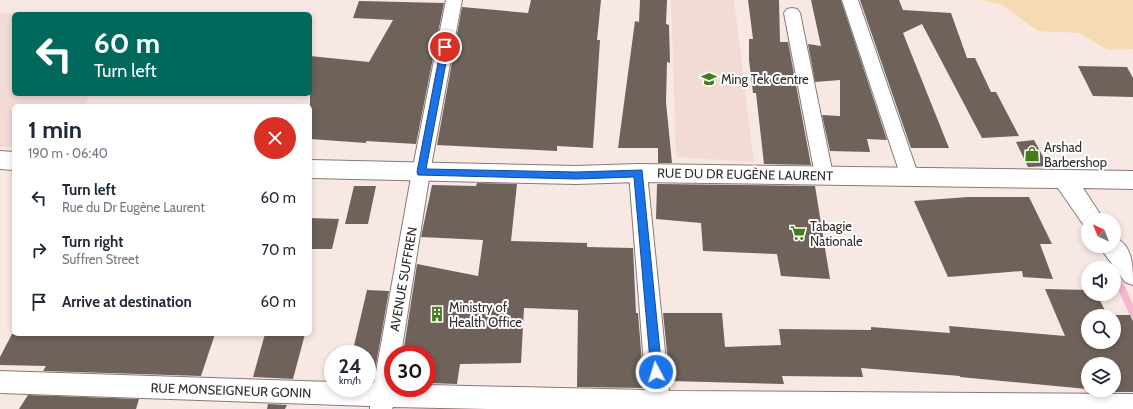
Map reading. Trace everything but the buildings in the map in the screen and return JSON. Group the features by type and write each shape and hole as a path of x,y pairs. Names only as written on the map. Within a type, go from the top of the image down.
{"street":[{"name":"AVENUE SUFFREN","path":"382,402 421,172 454,0"},
{"path":"850,0 910,177"},
{"path":"792,13 824,175"},
{"path":"0,160 12,161"},
{"name":"RUE DU DR EUGÈNE LAURENT","path":"312,169 576,175 638,173 1133,180"},
{"path":"638,173 659,406"},
{"path":"1064,178 1088,213"},
{"path":"1117,253 1133,274"},
{"name":"RUE MONSEIGNEUR GONIN","path":"0,382 382,402 659,406 1133,405"}],"shaded area":[{"name":"Ming Tek Centre","path":"671,0 734,0 754,162 676,157"},
{"path":"980,0 1133,0 1133,49 1107,50 1080,33 1038,31 1000,4"},
{"path":"0,13 12,13 12,96 90,96 85,104 12,104 12,147 0,147"}],"waterway":[{"path":"1121,287 1133,313"}],"place":[{"name":"Ming Tek Centre","path":"709,79"},
{"name":"Arshad Barbershop","path":"1032,154"},
{"name":"Tabagie Nationale","path":"798,233"},
{"name":"Ministry of Health Office","path":"437,314"}],"route":[{"path":"445,47 421,172 576,175 638,173 656,372"}]}
